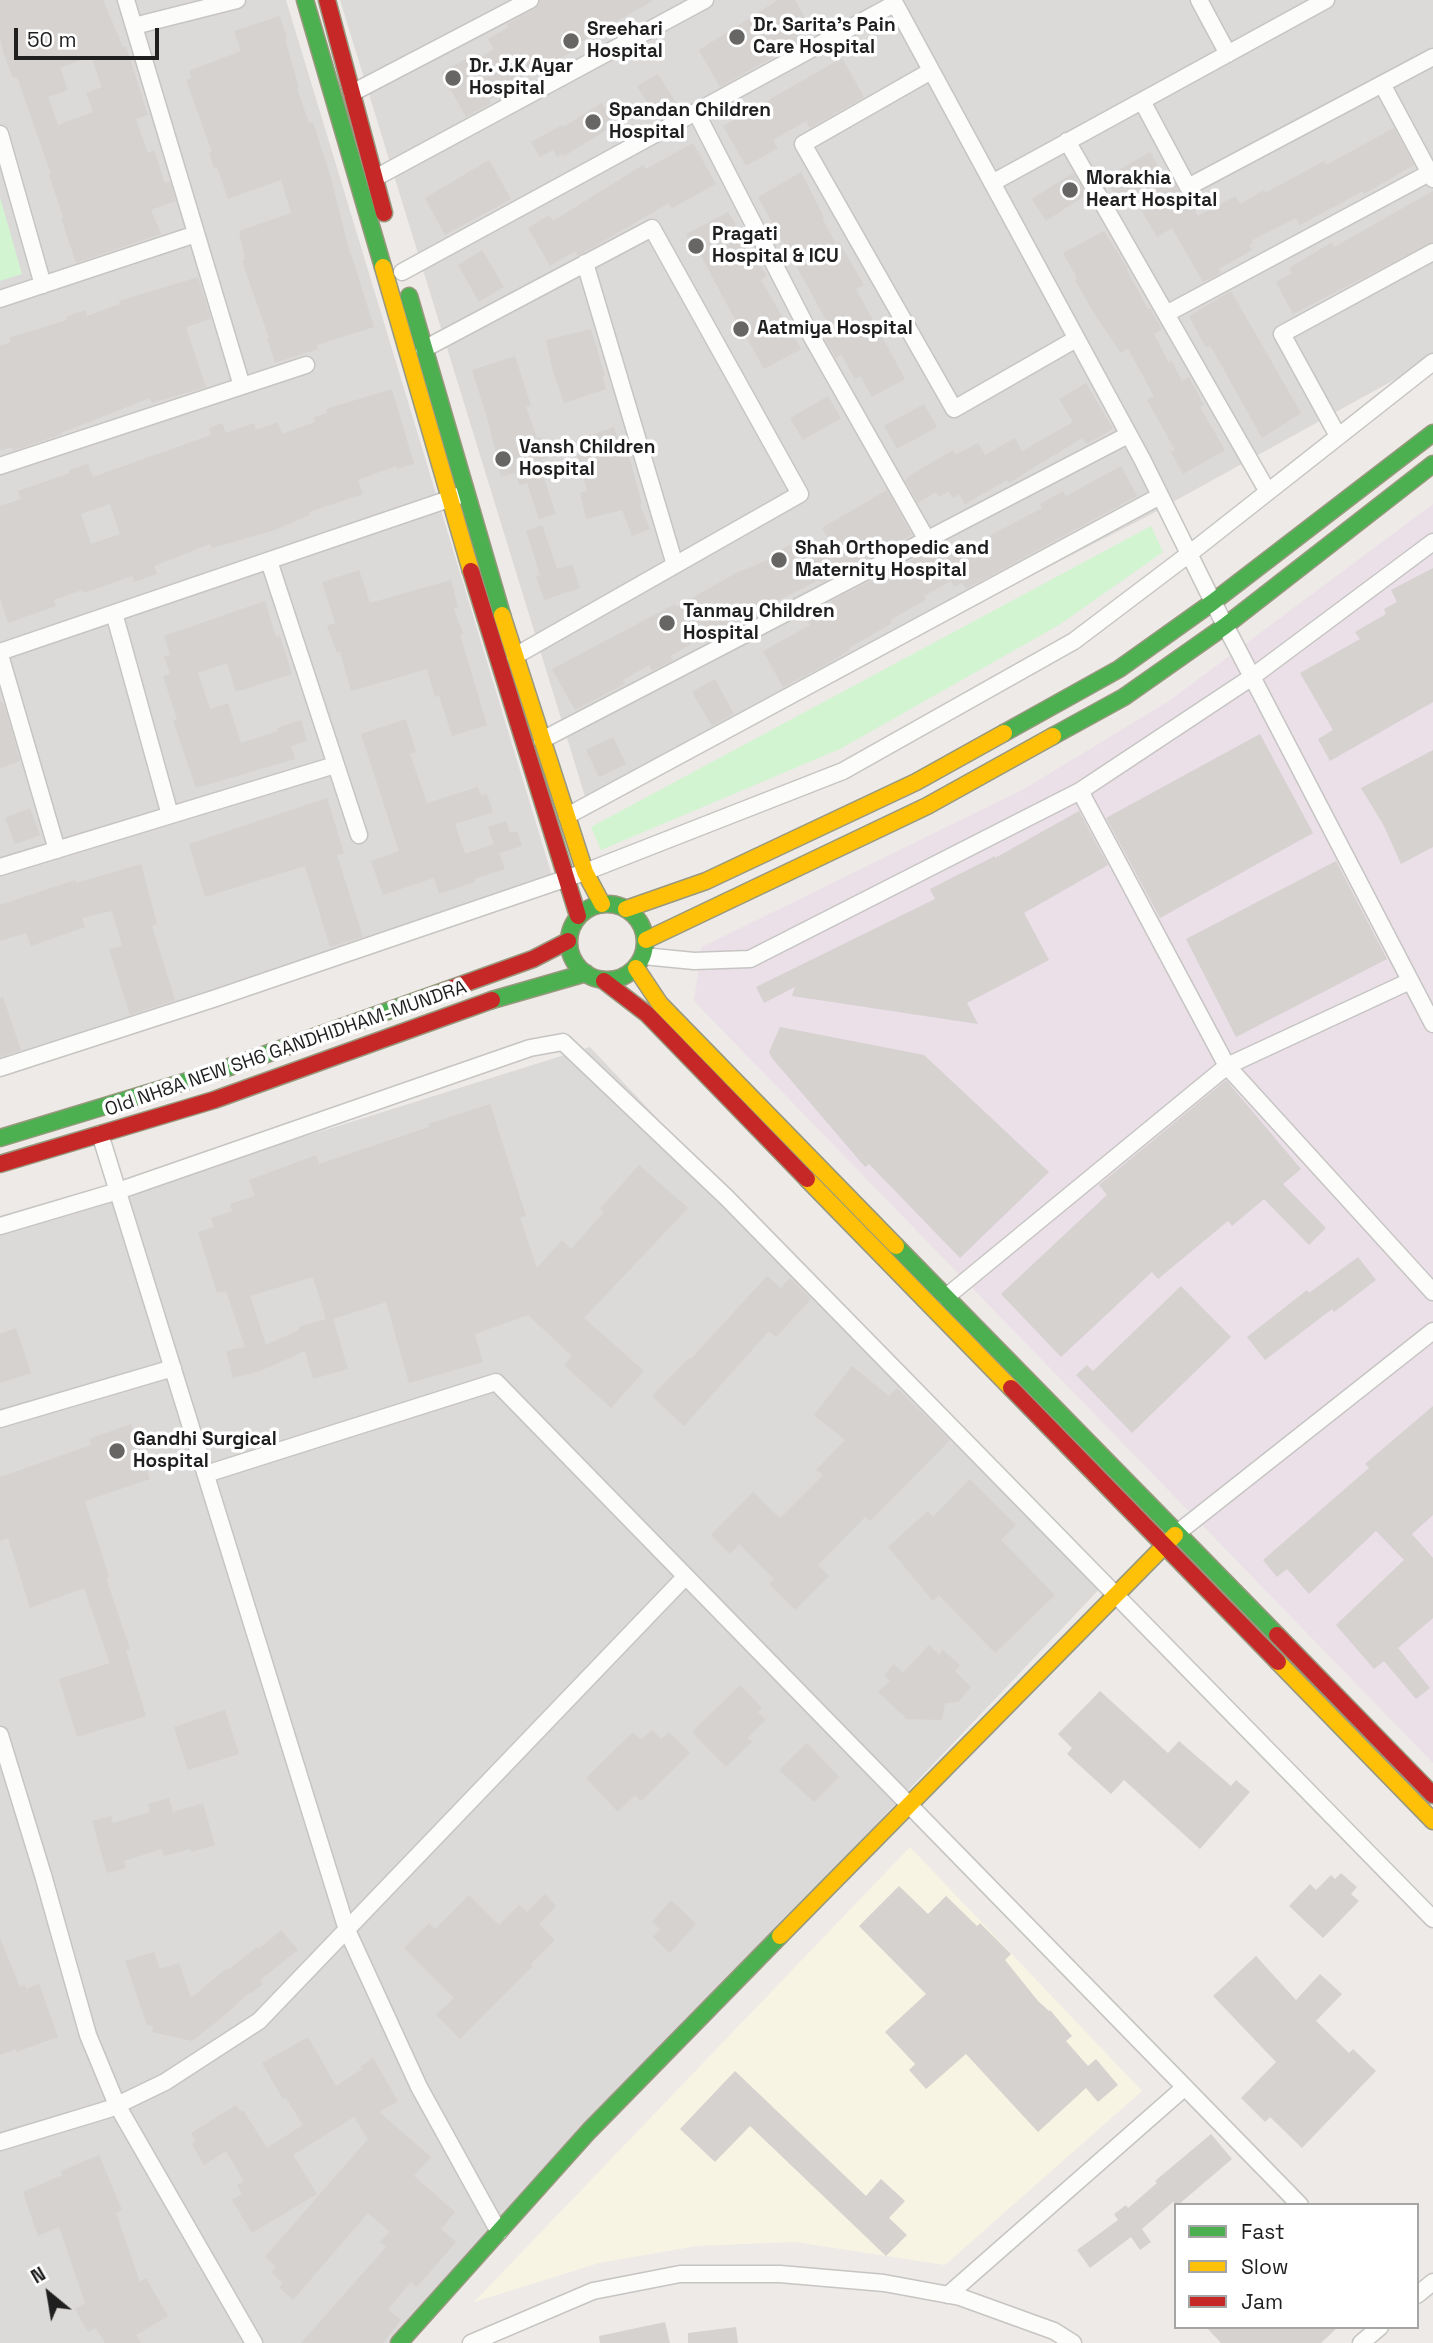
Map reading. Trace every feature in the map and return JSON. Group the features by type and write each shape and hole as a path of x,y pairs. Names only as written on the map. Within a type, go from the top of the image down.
{"street":[{"path":"126,0 242,386"},
{"path":"134,26 237,0"},
{"path":"388,226 326,0 306,5 489,632 578,916"},
{"path":"352,93 530,0"},
{"path":"375,178 705,0"},
{"path":"1199,0 1228,54"},
{"path":"992,183 1326,0"},
{"path":"602,904 585,872 515,656 400,267 696,112 893,2 1129,435 1225,626 1433,1024"},
{"path":"1142,100 1188,187 1433,57"},
{"path":"931,71 803,144 954,409 1076,339"},
{"path":"1166,314 1432,175 1382,84"},
{"path":"696,112 809,332 927,540"},
{"path":"0,134 43,285"},
{"path":"1067,141 1268,492"},
{"path":"424,349 652,228 800,494 515,656"},
{"path":"0,299 196,234"},
{"path":"1338,436 1282,334 1433,252"},
{"path":"585,263 675,565"},
{"path":"0,1069 585,872 843,771 1074,641 1433,362"},
{"path":"0,466 306,366"},
{"path":"626,909 706,881 916,782 1119,669 1213,602 1433,433"},
{"path":"542,740 1129,435"},
{"path":"604,981 622,978 642,955 927,806 1124,697 1225,626 1433,464"},
{"path":"57,850 0,653 467,493"},
{"path":"567,816 1160,496"},
{"path":"642,955 694,961 750,959 1080,791 1252,677 1433,542"},
{"path":"269,561 359,835"},
{"path":"114,613 170,815"},
{"path":"0,867 335,765"},
{"path":"1080,791 1227,1066 1433,1292"},
{"path":"1433,1795 1170,1540 647,1014 604,981 579,969 571,958 568,941 570,928 578,916 592,906 602,904 626,909 635,915 643,926 642,955 660,1004 946,1297 1170,1540 1433,1821"},
{"path":"0,1138 204,1076 533,959 568,941"},
{"name":"Old NH8A NEW SH6 GANDHIDHAM-MUNDRA","path":"0,1164 214,1100 506,995 586,974"},
{"path":"946,1297 1227,1066 1410,981"},
{"path":"0,1226 118,1191 530,1048 563,1042 727,1198 1433,1919"},
{"path":"100,1134 346,1930 419,2087 499,2232"},
{"path":"400,2343 589,2131 1170,1540 1433,1331"},
{"path":"0,1419 173,1368"},
{"path":"206,1474 496,1382 1298,2203"},
{"path":"0,2142 117,2105 165,2082 259,2021 685,1577"},
{"path":"0,1735 88,2035 117,2105 254,2343"},
{"path":"948,2295 1185,2087"},
{"path":"471,2343 593,2291 680,2274 780,2274 884,2283 960,2297 1054,2331 1073,2343"},
{"path":"1419,2293 1433,2282"},
{"path":"1361,2343 1378,2329"}],"shaded area":[{"path":"0,0 286,0 553,879 0,1063"},
{"path":"340,0 1433,0 1433,356 1144,518 587,803"},
{"path":"1433,504 1433,1763 694,1001 702,947 1024,789 1169,701"},
{"path":"590,1047 815,1286 1108,1580 752,1955 391,2343 0,2343 0,1232"},
{"path":"910,1847 1142,2091 945,2265 795,2242 697,2246 599,2263 474,2302"}],"green space":[{"path":"0,197 22,274 0,281"},
{"path":"1151,526 1163,552 1059,625 840,749 601,850 591,827"}],"building":[{"path":"0,0 103,0 123,47 126,46 148,115 136,119 148,153 154,150 165,183 170,181 176,201 151,210 161,234 76,263 61,218 63,217 49,175 51,174 17,77 13,78 3,52 0,37","holes":["91,56 102,87 86,93 93,112 58,125 48,97 68,90 60,68"]},
{"path":"540,0 654,0 577,44 579,48 557,60 555,57 511,82 513,86 466,117 441,72 466,59 469,64 494,49 488,39 509,27 507,24 535,9"},
{"path":"778,0 795,0 814,34 720,87 699,50"},
{"path":"280,16 299,88 297,89 309,123 313,122 350,254 374,327 317,345 318,349 275,363 242,261 245,260 239,231 291,213 281,180 228,199 217,167 214,168 209,153 212,152 186,80 191,78 189,71 241,51 234,31"},
{"path":"842,58 864,97 810,128 806,121 773,140 778,148 746,166 723,126"},
{"path":"658,74 680,109 658,120 637,86"},
{"path":"602,103 615,125 564,156 562,154 557,157 553,150 540,157 531,142 562,125 563,127"},
{"path":"1394,128 1414,165 1364,194 1363,191 1300,225 1296,218 1251,241 1253,244 1249,245 1252,250 1219,269 1221,273 1203,282 1172,228 1157,237 1132,194 1119,202 1105,178 1150,152 1167,181 1171,178 1198,216 1235,196 1240,204 1264,190 1265,193 1324,161 1326,165"},
{"path":"693,143 716,184 672,208 669,203 578,256 575,251 550,266 528,228 549,215 553,221 643,165 646,169"},
{"path":"489,160 511,199 445,235 425,198"},
{"path":"801,172 836,244 839,242 864,285 856,289 905,379 872,397 860,376 855,379 841,354 836,358 822,334 831,329 758,197"},
{"path":"1073,173 1086,195 1046,221 1032,199"},
{"path":"1433,191 1433,242 1293,314 1276,282 1292,273 1289,268 1332,242 1334,247"},
{"path":"728,212 767,276 761,280 801,349 764,369 747,338 742,341 734,327 738,325 701,256 698,257 686,234"},
{"path":"1104,231 1162,329 1154,334 1169,363 1172,361 1182,381 1189,377 1204,405 1200,407 1225,450 1183,474 1171,452 1175,450 1147,400 1154,396 1128,349 1121,353 1097,318 1063,253"},
{"path":"482,250 504,287 479,302 458,265"},
{"path":"198,277 211,319 186,327 206,387 152,403 150,398 62,434 13,451 12,447 0,451 0,346 11,342 9,338 67,320 66,317 85,310 87,316 120,304 119,301"},
{"path":"1231,291 1301,413 1262,438 1210,345 1206,348 1189,316"},
{"path":"591,329 605,376 602,377 606,389 564,403 546,340"},
{"path":"515,356 531,406 526,407 537,438 542,437 547,458 541,459 543,465 540,466 556,514 539,519 527,483 519,485 515,473 501,477 489,424 472,370"},
{"path":"1086,383 1113,429 1086,444 1082,438 1009,483 1007,480 965,504 959,494 953,498 949,491 939,497 936,492 918,503 905,480 911,475 953,450 955,455 978,443 985,455 1015,438 1022,451 1073,422 1059,399"},
{"path":"392,389 414,464 397,469 396,466 358,480 363,494 309,512 310,515 275,530 212,548 210,544 154,566 157,574 134,582 132,576 84,593 82,590 54,600 56,606 8,623 0,599 0,506 21,499 18,491 88,464 93,477 211,435 209,428 222,423 226,433 254,423 256,430 278,422 282,434 315,422 314,417 327,413 326,409","holes":["110,504 120,534 91,544 81,514"]},
{"path":"828,396 841,418 803,440 790,418"},
{"path":"924,404 937,427 897,449 884,426"},
{"path":"614,427 623,453 628,452 642,504 640,505 650,529 632,536 622,510 586,519 580,493 587,491 574,441"},
{"path":"1121,466 1137,496 966,589 962,583 954,587 951,581 924,596 926,600 890,620 892,623 849,648 850,650 783,687 763,651 810,625 807,621 834,606 831,601 940,546 945,555 962,545 965,549 1042,508 1040,504 1063,491 1066,496"},
{"path":"887,490 912,535 821,583 819,580 763,608 766,612 717,637 714,631 670,656 673,660 652,671 649,665 623,680 625,684 575,710 552,669 675,604 676,607 736,573 770,559 769,556 790,545 796,558 829,540 822,528"},
{"path":"542,525 557,569 572,564 580,588 544,600 536,576 540,575 526,531"},
{"path":"1433,568 1433,702 1330,761 1318,739 1333,730 1300,673 1360,639 1355,632 1386,614 1384,609 1397,602 1391,590"},
{"path":"359,570 370,603 451,580 458,607 454,609 463,634 460,635 487,725 452,736 439,695 435,697 427,669 351,691 340,652 337,653 327,626 335,623 322,582"},
{"path":"265,601 276,637 280,636 292,674 236,692 227,663 198,673 210,709 228,703 241,743 301,720 307,741 291,746 295,759 196,788 173,721 177,719 163,676 170,674 164,656 170,655 164,636"},
{"path":"715,679 734,714 712,726 692,692"},
{"path":"0,700 4,704 20,761 0,768"},
{"path":"406,719 416,752 410,754 427,803 478,787 481,796 487,794 493,812 455,824 465,854 494,844 488,827 506,821 510,833 517,831 522,846 499,853 505,869 439,894 434,878 383,895 371,861 399,851 361,734"},
{"path":"1260,734 1313,833 1160,918 1106,818"},
{"path":"613,737 626,764 599,777 586,750"},
{"path":"1433,750 1433,847 1401,864 1384,826 1361,788"},
{"path":"327,798 344,853 337,855 363,937 330,947 305,866 205,897 189,844"},
{"path":"30,808 40,835 15,844 5,818"},
{"path":"1079,811 1108,865 1024,913 1049,960 967,1003 978,1024 792,996 795,987 764,1003 756,987 935,899 930,889 995,858"},
{"path":"1336,861 1387,959 1236,1037 1186,939"},
{"path":"141,864 157,924 152,926 175,1000 130,1015 109,949 122,946 112,911 82,918 85,927 31,946 26,933 0,941 0,905 75,880 76,883"},
{"path":"3,997 21,1050 0,1057 0,998"},
{"path":"780,1027 924,1055 1049,1172 960,1258 869,1164 865,1167 772,1058 769,1052"},
{"path":"1226,1080 1301,1169 1283,1184 1326,1228 1309,1245 1264,1199 1232,1226 1228,1221 1158,1279 1152,1272 1061,1357 1001,1294 1107,1195 1099,1185"},
{"path":"490,1104 526,1216 520,1218 537,1268 562,1240 571,1249 604,1212 600,1209 639,1165 688,1208 584,1318 644,1371 611,1408 564,1365 572,1356 528,1315 475,1334 483,1362 409,1383 386,1302 333,1319 348,1369 313,1379 305,1351 260,1371 233,1378 226,1351 245,1347 226,1291 217,1293 198,1232 214,1227 211,1218 232,1211 230,1204 255,1196 249,1180 316,1155 319,1164 429,1127 428,1124","holes":["313,1277 326,1319 298,1327 299,1330 266,1345 250,1296"]},
{"path":"1358,1257 1376,1280 1334,1312 1332,1309 1265,1360 1247,1337 1307,1290 1309,1293"},
{"path":"767,1276 781,1288 790,1278 811,1299 776,1337 769,1331 684,1426 652,1396 689,1358 691,1359"},
{"path":"1181,1286 1231,1337 1132,1433 1076,1375 1087,1365 1093,1371"},
{"path":"16,1328 31,1373 0,1383 0,1334"},
{"path":"852,1366 889,1396 897,1388 950,1440 870,1521 865,1517 818,1565 829,1576 795,1610 769,1584 774,1579 739,1544 730,1554 711,1535 753,1492 780,1518 823,1475 816,1470 845,1440 814,1415"},
{"path":"1433,1406 1433,1515 1412,1534 1433,1558 1433,1618 1398,1648 1430,1688 1416,1699 1384,1661 1374,1669 1336,1625 1404,1560 1376,1531 1309,1594 1287,1569 1277,1577 1263,1560 1369,1468 1365,1464"},
{"path":"131,1424 150,1479 85,1501 109,1577 106,1578 130,1649 126,1651 146,1716 77,1737 59,1679 110,1663 84,1588 30,1608 8,1538 0,1541 0,1477 91,1445 89,1439"},
{"path":"970,1479 1016,1525 1001,1540 1055,1595 995,1653 939,1595 933,1601 888,1547 928,1511 933,1517"},
{"path":"929,1645 939,1655 943,1650 960,1665 955,1671 971,1687 958,1702 945,1703 942,1720 907,1719 878,1692 890,1681 884,1675 894,1664 903,1673"},
{"path":"740,1685 762,1708 758,1712 766,1720 747,1738 752,1742 726,1767 692,1732"},
{"path":"1100,1691 1168,1753 1179,1741 1231,1786 1236,1780 1250,1792 1200,1849 1124,1780 1111,1794 1067,1754 1072,1748 1058,1734"},
{"path":"225,1710 239,1754 188,1770 174,1727"},
{"path":"652,1730 661,1739 669,1732 690,1753 641,1801 635,1795 618,1812 586,1778 633,1732 641,1740"},
{"path":"807,1743 839,1777 814,1802 779,1770"},
{"path":"169,1798 173,1812 203,1803 215,1845 164,1856 162,1849 124,1861 126,1868 107,1873 92,1821 111,1816 113,1823 150,1812 148,1804"},
{"path":"1341,1873 1357,1887 1351,1894 1359,1901 1323,1938 1289,1906 1310,1884 1316,1890 1331,1875 1335,1879"},
{"path":"899,1886 928,1914 946,1896 977,1926 980,1923 1011,1954 1005,1960 1038,2001 1050,2010 1072,2036 1066,2041 1088,2066 1096,2059 1118,2085 1098,2102 1086,2088 1038,2132 966,2054 926,2089 909,2070 915,2064 885,2032 926,1994 859,1926"},
{"path":"545,1894 556,1906 539,1924 555,1940 531,1964 533,1966 460,2039 436,2015 454,1998 404,1948 429,1923 435,1929 469,1895 499,1925 519,1905 527,1912"},
{"path":"671,1900 696,1924 670,1953 653,1937 660,1930 652,1922"},
{"path":"281,1930 298,1950 260,1980 263,1984 220,2019 192,2041 152,2032 153,2026 147,2025 125,1961 154,1952 160,1969 179,1963 191,1998 227,1968 228,1970 257,1947 259,1949"},
{"path":"0,1938 20,1987 25,1985 26,1989 39,1984 58,2037 0,2055"},
{"path":"1256,1956 1296,2000 1320,1974 1342,1994 1316,2021 1349,2053 1353,2049 1376,2071 1302,2148 1270,2117 1265,2122 1241,2098 1276,2062 1213,1996"},
{"path":"308,2037 336,2086 362,2069 360,2067 373,2058 398,2101 379,2112 431,2157 414,2176 455,2212 441,2229 456,2242 417,2287 411,2282 388,2309 401,2320 383,2343 301,2343 386,2247 380,2242 390,2232 368,2213 293,2300 279,2287 283,2283 271,2272 276,2267 265,2257 368,2139 354,2117 293,2155 317,2194 252,2233 232,2200 242,2194 237,2185 244,2181 226,2151 204,2165 192,2144 196,2141 191,2133 236,2105 240,2111 243,2110 267,2148 303,2125 286,2098 283,2099 262,2063"},
{"path":"735,2071 866,2196 881,2179 905,2201 889,2218 907,2235 886,2256 750,2126 715,2162 680,2129"},
{"path":"1211,2134 1232,2159 1180,2203 1173,2202 1142,2229 1151,2242 1140,2250 1131,2237 1090,2268 1077,2250 1118,2220 1114,2214 1126,2205 1128,2208 1157,2183 1155,2181"},
{"path":"99,2155 122,2210 116,2213 140,2282 146,2278 168,2316 136,2335 141,2343 105,2343 96,2328 88,2332 75,2309 85,2303 59,2227 38,2236 23,2192 62,2175 61,2171"},
{"path":"665,2322 670,2343 600,2343 599,2336"},
{"path":"736,2327 738,2343 688,2343 688,2333"},
{"path":"1208,2329 1336,2329 1321,2343 1221,2343"}],"traffic: fast":[{"path":"305,0 383,267"},
{"path":"409,296 502,615"},
{"path":"1004,733 1119,669 1213,602 1433,433"},
{"path":"1053,736 1124,697 1225,626 1433,464"},
{"path":"615,904 628,910 639,921 645,934 645,942 643,957 628,974 615,980 599,980 586,974 571,957 569,934 575,921 592,906 615,904"},
{"path":"492,1000 586,973"},
{"path":"0,1138 204,1076 444,991"},
{"path":"896,1246 1277,1635"},
{"path":"399,2343 589,2131 780,1936"}],"traffic: slow":[{"path":"383,267 471,571"},
{"path":"502,615 585,872 602,904"},
{"path":"626,909 706,881 916,782 1004,733"},
{"path":"646,940 927,806 1053,736"},
{"path":"636,968 660,1004 896,1246"},
{"path":"807,1179 1011,1388"},
{"path":"780,1936 1175,1535"},
{"path":"1278,1662 1433,1821"}],"traffic: jam":[{"path":"327,0 384,213"},
{"path":"471,571 578,916"},
{"path":"444,991 533,959 568,941"},
{"path":"604,981 647,1014 807,1179"},
{"path":"0,1164 214,1100 492,1000"},
{"path":"1011,1388 1278,1662"},
{"path":"1277,1635 1433,1795"}],"place":[{"name":"Dr. Sarita's Pain Care Hospital","path":"737,37"},
{"name":"Sreehari Hospital","path":"571,41"},
{"name":"Dr. J.K Ayar Hospital","path":"453,78"},
{"name":"Spandan Children Hospital","path":"593,122"},
{"name":"Morakhia Heart Hospital","path":"1070,190"},
{"name":"Pragati Hospital & ICU","path":"696,246"},
{"name":"Aatmiya Hospital","path":"741,329"},
{"name":"Vansh Children Hospital","path":"503,459"},
{"name":"Shah Orthopedic and Maternity Hospital","path":"779,560"},
{"name":"Tanmay Children Hospital","path":"667,623"},
{"name":"Gandhi Surgical Hospital","path":"117,1451"}]}
